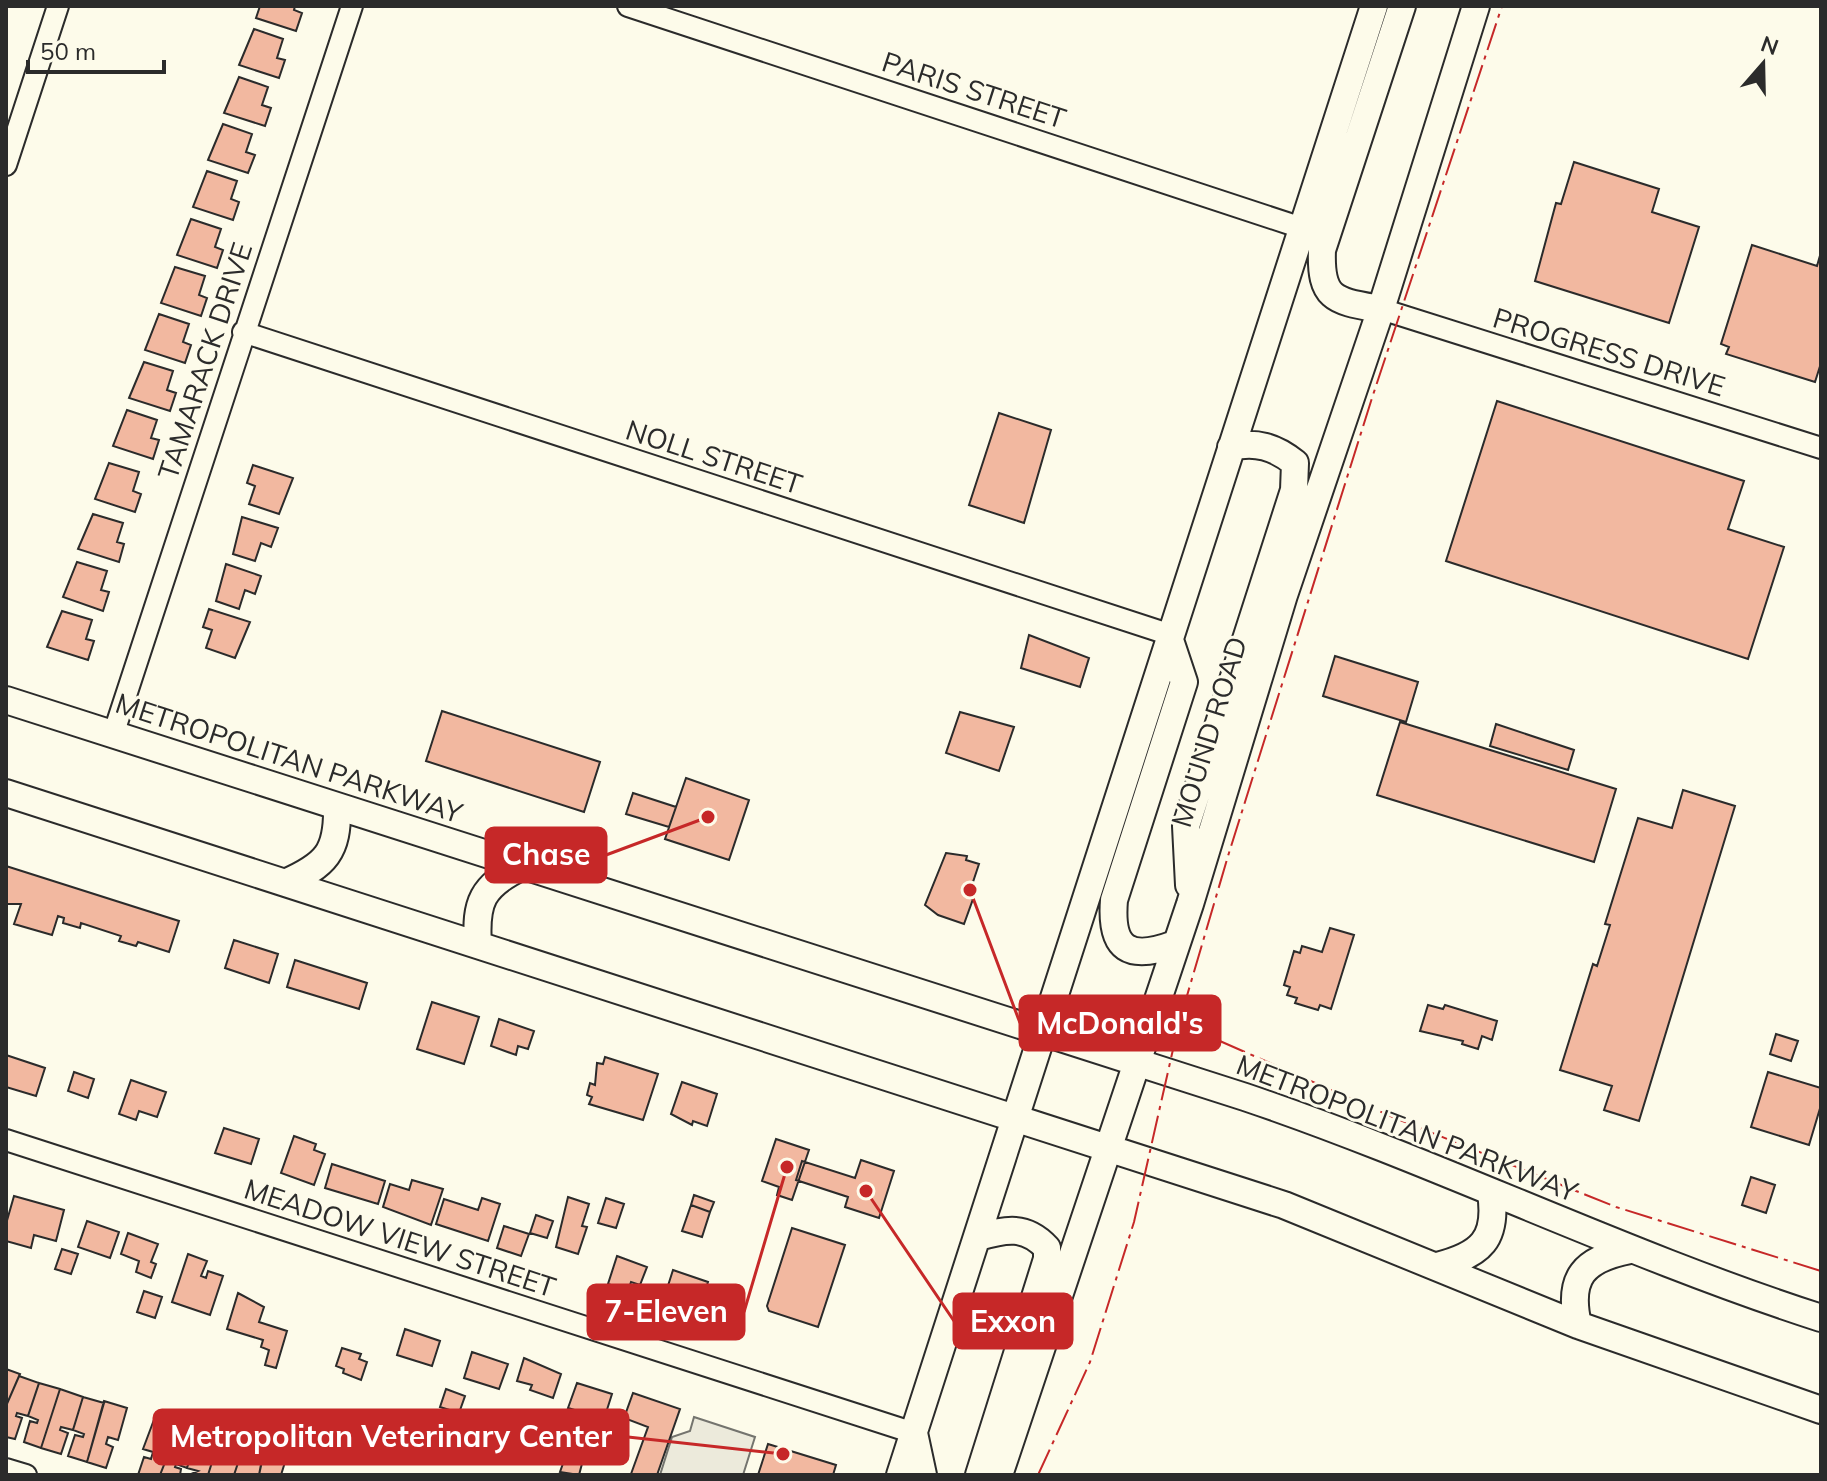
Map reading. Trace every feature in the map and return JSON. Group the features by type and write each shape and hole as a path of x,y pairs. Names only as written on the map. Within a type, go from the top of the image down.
{"main road":[{"path":"900,1475 1168,634 1374,6"},
{"path":"1381,309 1346,303 1326,289 1322,277 1322,250 1402,6"},
{"name":"MOUND ROAD","path":"999,1475 1190,904 1293,567 1381,309 1476,6"},
{"path":"1190,904 1186,826 1295,480 1295,463 1274,448 1246,443 1231,447"},
{"path":"1168,634 1184,682 1114,900 1112,923 1117,941 1126,948 1155,952 1175,944"},
{"name":"METROPOLITAN PARKWAY","path":"6,700 1321,1123 1630,1250 1821,1318"},
{"path":"6,793 1284,1205 1578,1325 1699,1370 1821,1410"},
{"path":"285,883 308,873 330,853 336,840 337,807"},
{"path":"478,945 477,912 482,899 503,876 521,867"},
{"path":"1437,1266 1468,1256 1487,1239 1494,1219 1491,1193"},
{"path":"978,1237 1007,1229 1027,1232 1047,1248 1047,1259 979,1475"},
{"path":"1578,1325 1573,1298 1579,1276 1598,1259 1630,1250"},
{"path":"914,1433 923,1475"}],"street":[{"path":"6,165 58,6"},
{"name":"TAMARACK DRIVE","path":"113,735 352,6"},
{"name":"PARIS STREET","path":"628,6 1302,228"},
{"name":"PROGRESS DRIVE","path":"1381,309 1821,448"},
{"name":"NOLL STREET","path":"243,332 1168,634"},
{"name":"MEADOW VIEW STREET","path":"6,1140 914,1433"},
{"path":"6,1469 26,1475"}],"shaded area":[{"path":"694,1417 755,1437 743,1475 660,1475 672,1437 690,1431"}],"building":[{"path":"260,6 295,6 294,10 302,13 296,31 256,18"},
{"path":"254,29 283,39 277,58 285,60 279,78 239,65"},
{"path":"239,77 268,87 262,105 271,108 265,126 224,113"},
{"path":"223,124 252,134 246,152 255,155 248,173 208,160"},
{"path":"1574,162 1659,189 1652,212 1699,227 1669,323 1535,281 1556,203 1561,204"},
{"path":"207,171 237,181 231,199 239,202 233,220 193,207"},
{"path":"191,219 221,229 215,247 223,250 217,268 177,255"},
{"path":"1752,245 1817,266 1821,252 1821,363 1815,382 1726,354 1729,347 1721,344"},
{"path":"175,267 205,276 199,295 207,298 201,316 161,303"},
{"path":"159,314 189,324 183,342 191,345 185,363 145,350"},
{"path":"144,362 173,371 167,390 176,393 170,411 129,398"},
{"path":"1497,401 1744,481 1728,529 1784,547 1748,659 1446,561"},
{"path":"127,410 157,420 151,438 159,440 153,459 113,446"},
{"path":"999,413 1051,430 1024,523 969,505"},
{"path":"109,463 139,472 133,491 141,494 135,512 95,499"},
{"path":"253,465 293,478 279,514 249,504 255,486 247,483"},
{"path":"93,514 123,523 117,542 124,544 119,562 78,549"},
{"path":"242,517 278,528 271,547 261,543 255,561 233,554"},
{"path":"77,562 107,571 101,590 109,592 103,611 63,597"},
{"path":"226,564 261,576 255,594 245,590 239,609 216,601"},
{"path":"209,609 250,622 235,658 206,648 212,630 203,627"},
{"path":"62,611 92,620 86,639 94,641 88,660 47,647"},
{"path":"1029,635 1089,658 1080,687 1021,668"},
{"path":"1335,656 1418,682 1406,722 1323,696"},
{"path":"442,711 600,762 584,812 426,761"},
{"path":"960,712 1014,727 999,771 946,753"},
{"path":"1400,722 1616,789 1594,862 1377,795"},
{"path":"1496,724 1574,750 1568,770 1490,746"},
{"path":"686,778 749,800 729,860 665,839"},
{"path":"1683,790 1735,806 1639,1121 1604,1110 1612,1086 1560,1070 1593,964 1597,966 1610,925 1605,924 1638,818 1672,828"},
{"path":"633,793 676,807 669,827 626,814"},
{"path":"946,853 967,856 966,860 979,864 968,897 973,899 964,924 938,915 925,905"},
{"path":"6,866 179,921 169,952 138,942 136,946 119,941 121,936 81,923 80,928 63,923 64,918 58,916 52,935 14,924 21,904 6,904"},
{"path":"1330,928 1354,935 1331,1009 1320,1005 1318,1010 1295,1003 1297,998 1287,995 1290,987 1284,985 1294,951 1300,953 1302,946 1322,952"},
{"path":"234,940 278,954 269,983 225,968"},
{"path":"295,960 367,983 359,1009 287,987"},
{"path":"432,1002 479,1017 464,1064 417,1049"},
{"path":"1428,1005 1443,1009 1445,1005 1497,1021 1492,1040 1482,1036 1478,1049 1462,1044 1463,1041 1420,1031"},
{"path":"499,1019 534,1031 528,1049 518,1046 516,1055 491,1046"},
{"path":"1776,1034 1798,1041 1791,1061 1770,1054"},
{"path":"6,1055 45,1068 36,1096 6,1087"},
{"path":"605,1057 658,1074 643,1120 589,1104 592,1097 587,1095 590,1083 595,1085 597,1063 603,1064"},
{"path":"74,1072 94,1079 88,1098 68,1091"},
{"path":"1768,1072 1821,1088 1821,1105 1809,1145 1751,1127"},
{"path":"131,1080 166,1092 157,1117 139,1111 136,1120 119,1114"},
{"path":"682,1082 717,1094 707,1126 693,1121 692,1125 671,1114"},
{"path":"224,1128 259,1139 251,1164 215,1153"},
{"path":"294,1136 316,1144 314,1150 325,1154 314,1185 281,1173"},
{"path":"776,1139 809,1150 792,1200 777,1195 779,1187 762,1181"},
{"path":"861,1160 894,1171 879,1218 845,1207 848,1197 796,1180 802,1161 855,1178"},
{"path":"332,1164 385,1181 378,1204 325,1188"},
{"path":"1751,1177 1775,1185 1766,1213 1742,1205"},
{"path":"412,1180 443,1189 431,1225 383,1207 390,1184 409,1190"},
{"path":"694,1195 714,1202 710,1212 691,1205"},
{"path":"14,1196 64,1210 56,1241 34,1235 31,1248 6,1241 6,1224"},
{"path":"568,1197 589,1204 582,1226 587,1227 578,1254 556,1247"},
{"path":"482,1198 500,1204 488,1241 436,1224 444,1199 478,1210"},
{"path":"606,1198 624,1204 616,1228 598,1223"},
{"path":"691,1205 710,1212 702,1237 682,1231"},
{"path":"536,1215 553,1221 547,1238 530,1233"},
{"path":"87,1221 119,1232 110,1258 78,1247"},
{"path":"504,1226 529,1234 521,1256 497,1248"},
{"path":"792,1228 845,1245 818,1327 769,1311 767,1306"},
{"path":"128,1233 158,1244 151,1262 156,1264 151,1278 136,1272 139,1261 121,1254"},
{"path":"62,1249 78,1254 71,1274 55,1269"},
{"path":"188,1254 207,1261 201,1276 206,1278 208,1271 223,1276 210,1315 172,1302"},
{"path":"617,1256 647,1267 640,1285 631,1282 628,1291 608,1284"},
{"path":"673,1270 708,1282 700,1307 665,1295"},
{"path":"144,1291 162,1297 155,1318 137,1312"},
{"path":"238,1293 264,1307 259,1322 287,1331 276,1368 265,1365 269,1350 261,1347 263,1340 227,1329"},
{"path":"405,1329 440,1341 432,1366 397,1355"},
{"path":"342,1348 361,1354 359,1359 367,1362 361,1380 343,1373 344,1369 336,1366"},
{"path":"472,1352 508,1364 499,1389 464,1378"},
{"path":"524,1358 561,1374 553,1398 530,1390 532,1385 517,1381"},
{"path":"6,1369 20,1374 6,1406"},
{"path":"19,1376 39,1383 28,1416 17,1413 16,1416 22,1418 15,1439 6,1437 6,1406"},
{"path":"39,1383 60,1389 41,1448 24,1442 30,1421 37,1423 38,1420 28,1416"},
{"path":"577,1383 612,1394 604,1419 568,1408"},
{"path":"60,1389 83,1397 73,1430 61,1427 60,1430 68,1433 61,1454 41,1448"},
{"path":"446,1389 465,1396 459,1413 440,1407"},
{"path":"633,1393 680,1409 657,1475 631,1474 648,1427 624,1418"},
{"path":"83,1397 104,1403 87,1462 68,1456 75,1435 83,1437 84,1434 73,1430"},
{"path":"104,1401 127,1408 118,1440 108,1437 106,1444 113,1447 106,1468 87,1462"},
{"path":"155,1417 179,1427 160,1475 138,1475 144,1457 151,1459 153,1452 143,1449"},
{"path":"179,1427 198,1434 187,1468 176,1464 175,1467 181,1469 180,1475 160,1475"},
{"path":"198,1434 219,1440 208,1475 189,1475 198,1471 187,1468"},
{"path":"219,1440 243,1448 234,1475 208,1475"},
{"path":"768,1444 836,1465 833,1475 758,1475"},
{"path":"243,1448 263,1454 259,1475 234,1475"},
{"path":"264,1452 286,1459 281,1475 259,1475"},
{"path":"566,1455 583,1460 579,1475 560,1472"}],"power":[{"path":"1038,1475 1090,1362 1134,1222 1179,1023 1228,856 1372,398 1502,6"},
{"path":"1179,1023 1395,1118 1616,1207 1821,1271"}],"place":[{"name":"Chase","path":"708,817"},
{"name":"McDonald's","path":"970,890"},
{"name":"7-Eleven","path":"787,1167"},
{"name":"Exxon","path":"866,1191"},
{"name":"Metropolitan Veterinary Center","path":"783,1454"}]}
